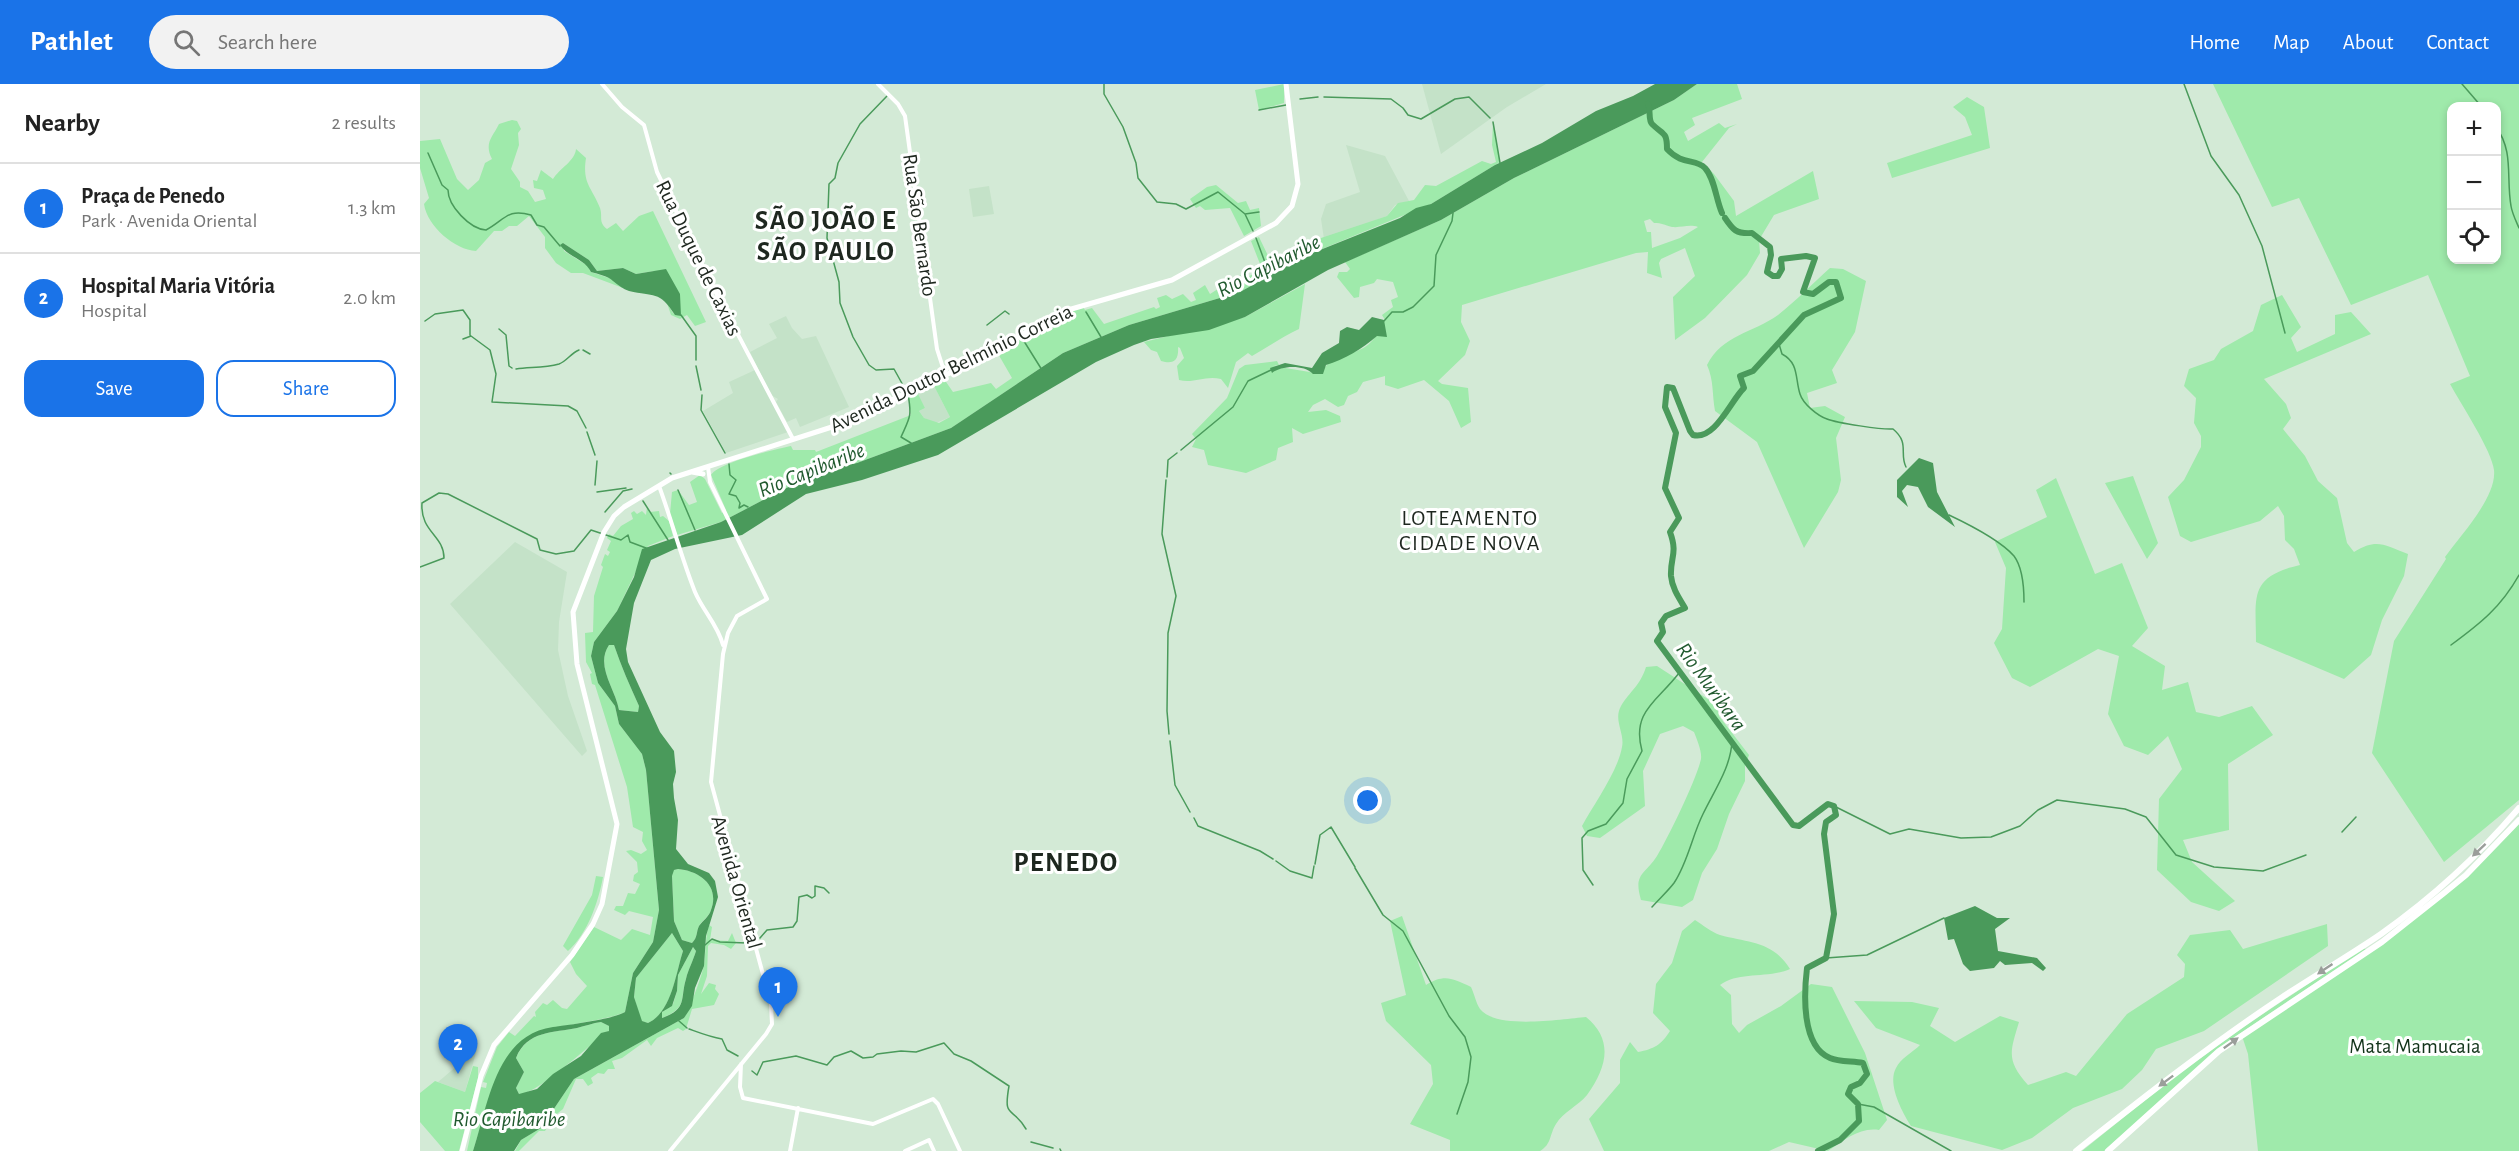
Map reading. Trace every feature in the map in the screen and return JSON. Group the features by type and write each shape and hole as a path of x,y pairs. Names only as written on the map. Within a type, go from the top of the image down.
{"highway":[{"path":"2076,1151 2203,1053 2282,998 2381,934 2431,896 2498,833 2519,808"},
{"path":"2108,1151 2219,1051 2382,942 2444,894 2466,875 2519,820"}],"main road":[{"name":"Avenida Doutor Belmínio Correia","path":"706,470 717,464 835,426 976,361 1068,309 1172,280 1281,220 1292,206 1298,184 1286,84"},
{"path":"462,1151 484,1067 494,1046 571,956 593,924 602,904 617,824 577,664 573,612 604,534 620,510 659,485 690,471 706,470"}],"street":[{"name":"Rua Duque de Caxias","path":"602,84 614,99 646,128 657,172 725,311 793,440"},
{"name":"Rua São Bernardo","path":"878,84 898,104 906,116 937,349 945,374"},
{"path":"706,470 767,599 737,616 724,646"},
{"name":"Avenida Oriental","path":"659,485 680,551 702,607 720,634 724,646 712,789 772,1011 770,1029 670,1151"},
{"path":"720,634 728,633"},
{"path":"741,1064 740,1087 744,1098 877,1124 928,1100 933,1100 939,1104 960,1151"},
{"path":"790,1151 798,1108"},
{"path":"905,1151 929,1140 934,1151"}],"shaded area":[{"path":"1422,84 1546,84 1507,107 1441,154"},
{"path":"1346,145 1385,156 1409,201 1395,205 1387,216 1324,239 1321,219 1326,204 1360,192"},
{"path":"989,186 994,214 973,217 969,189"},
{"path":"786,316 792,328 802,339 816,336 849,407 800,427 796,418 787,422 776,402 778,399 771,395 750,352 777,338 769,324"},
{"path":"755,370 788,432 726,453 703,411 733,393 729,382"},
{"path":"933,384 950,417 936,423 924,418 919,411 925,408 916,392"},
{"path":"515,542 567,572 559,622 558,650 568,696 587,751 582,756 450,604"},
{"path":"477,1049 465,1092 438,1082"}],"green space":[{"path":"1284,84 1284,103 1259,110 1255,90"},
{"path":"1697,84 1737,84 1742,99 1692,118 1695,125 1684,132 1688,141 1719,123 1725,128 1737,124 1729,128 1698,167 1704,164 1714,174 1734,201 1736,216 1813,171 1819,199 1774,215 1759,240 1760,253 1747,275 1705,318 1675,340 1673,297 1695,276 1685,248 1661,259 1659,263 1662,278 1647,273 1648,252 1636,253 1462,305 1461,322 1470,341 1465,355 1438,381 1442,384 1468,388 1471,422 1461,428 1449,401 1424,380 1398,389 1385,385 1385,376 1363,382 1357,392 1348,396 1344,405 1338,407 1325,399 1313,405 1308,412 1326,410 1340,416 1341,422 1303,434 1292,428 1293,442 1278,448 1276,460 1246,473 1208,465 1204,450 1192,447 1196,439 1192,434 1227,398 1239,369 1245,365 1277,361 1279,365 1273,366 1322,374 1329,363 1363,348 1374,339 1385,320 1382,315 1393,307 1391,300 1398,297 1393,282 1377,279 1374,283 1360,287 1359,297 1354,298 1337,277 1339,272 1347,272 1350,269 1345,262 1441,220 1514,178 1674,100","holes":["1650,219 1654,223 1672,227 1698,227 1680,238 1652,248 1651,232 1647,232 1644,221"]},
{"path":"2213,84 2519,84 2519,800 2444,862 2372,753 2394,641 2446,559 2445,557 2484,504 2490,492 2494,470 2488,451 2450,384 2470,376 2428,275 2351,305 2299,198 2272,207"},
{"path":"1967,97 1984,107 1990,148 1892,178 1887,163 1972,135 1965,117 1953,107"},
{"path":"512,120 517,121 521,129 518,133 519,145 511,169 520,182 520,187 528,191 535,202 546,199 543,190 534,188 533,180 537,181 541,170 553,179 570,161 576,149 586,158 585,174 588,185 600,208 602,222 607,229 616,223 623,231 639,216 653,211 706,322 695,326 687,315 680,319 671,315 667,303 673,313 681,316 654,271 636,274 623,268 597,271 589,260 563,243 564,251 588,266 591,272 612,279 623,288 583,273 571,273 556,263 545,248 545,237 529,216 517,226 494,231 476,251 459,246 436,228 424,204 429,198 420,168 420,141 440,139 457,179 468,190 479,180 485,163 492,159 489,145 499,124"},
{"path":"1493,122 1500,162 1431,204 1305,256 1240,292 1129,325 1063,353 951,428 857,463 819,471 721,522 677,535 670,514 672,492 678,490 689,505 697,502 690,482 700,475 705,479 722,513 726,510 711,475 724,466 747,457 791,446 793,450 815,450 816,452 911,415 908,394 916,390 925,408 919,411 924,418 939,423 950,417 933,384 944,379 953,392 991,383 996,389 1012,378 997,352 1041,326 1044,333 1053,329 1048,321 1083,307 1085,310 1092,308 1104,324 1154,307 1156,309 1160,307 1157,298 1166,295 1172,299 1183,294 1191,302 1196,300 1193,293 1205,285 1210,294 1240,275 1244,279 1262,269 1251,241 1259,237 1273,266 1299,252 1309,242 1387,216 1398,203 1414,200 1425,185 1436,186 1482,161 1491,164 1496,162 1492,145"},
{"path":"1216,185 1238,203 1246,201 1250,210 1259,208 1261,226 1244,236 1230,208 1205,210 1200,206 1196,208 1190,199 1207,187"},
{"path":"1830,268 1843,269 1866,281 1855,332 1832,370 1837,383 1807,393 1810,408 1825,406 1845,417 1836,438 1841,480 1838,492 1804,548 1757,442 1715,411 1712,382 1707,365 1721,347 1778,315"},
{"path":"1305,284 1299,329 1252,356 1248,353 1236,362 1228,388 1221,379 1179,380 1177,366 1184,358 1180,348 1178,347 1175,360 1166,362 1161,361 1157,352 1151,350 1144,342 1245,317"},
{"path":"2282,295 2301,327 2291,338 2297,352 2335,334 2335,315 2351,312 2371,334 2264,379 2286,404 2291,418 2283,429 2305,456 2318,481 2337,498 2347,543 2354,552 2369,545 2381,544 2408,554 2404,576 2382,620 2371,655 2344,679 2256,642 2258,591 2271,576 2300,565 2294,549 2285,540 2284,516 2278,506 2260,521 2191,542 2180,536 2168,497 2184,480 2201,447 2201,436 2194,423 2196,398 2184,386 2189,369 2214,360 2221,349 2253,331 2261,305"},
{"path":"2133,476 2158,543 2147,559 2105,483"},
{"path":"2056,478 2095,574 2122,563 2148,628 2132,646 2165,666 2162,690 2188,682 2196,712 2219,717 2252,706 2273,735 2228,764 2229,830 2183,840 2192,862 2235,901 2219,911 2191,902 2157,870 2159,799 2182,769 2168,736 2148,755 2124,746 2108,714 2119,656 2098,649 2030,687 2012,678 1994,643 2002,629 2006,568 1995,542 2047,517 2036,490"},
{"path":"647,507 650,512 659,511 660,517 663,516 669,521 673,536 648,546 617,611 594,642 591,656 598,683 615,706 619,724 642,754 646,770 659,910 653,942 633,973 625,1012 538,1033 522,1043 509,1057 491,1093 473,1151 467,1151 481,1087 486,1088 487,1083 483,1082 497,1047 509,1032 515,1036 534,1016 536,1017 535,1012 543,1003 547,1005 553,1000 562,1008 567,1009 587,986 576,974 570,962 594,927 621,940 632,929 650,935 653,917 629,911 625,915 614,910 616,906 623,906 628,893 635,894 640,884 633,881 634,875 638,872 637,862 626,851 631,850 641,854 647,850 642,841 643,832 633,827 627,787 595,685 592,684 590,674 592,673 586,662 585,633 593,632 594,596 605,554 608,556 610,552 607,550 611,541 607,538 609,534 613,536 621,526 633,519 631,513 634,511 637,514 642,511 646,515"},
{"path":"609,645 614,645 639,706 638,712 619,710 605,669 605,653"},
{"path":"1657,666 1717,705 1719,716 1749,755 1745,766 1745,781 1729,814 1717,849 1702,873 1693,900 1682,907 1641,900 1638,884 1639,879 1653,862 1668,836 1698,768 1701,753 1694,732 1683,726 1660,734 1643,771 1645,806 1600,838 1587,836 1582,826 1611,777 1620,756 1622,737 1618,716 1621,706 1638,684 1646,667"},
{"name":"Mata Mamucaia","path":"2519,817 2519,1151 2258,1151 2248,1054 2242,1036 2352,962 2423,909 2489,850"},
{"path":"673,870 694,873 706,881 713,894 710,912 699,926 692,943 682,940 674,921 672,876"},
{"path":"596,876 603,877 595,907 587,927 568,951 563,946 592,895"},
{"path":"1402,916 1426,985 1438,979 1448,978 1471,987 1480,1009 1500,1019 1530,1022 1586,1017 1601,1035 1604,1044 1603,1064 1594,1085 1583,1099 1559,1120 1548,1142 1540,1151 1450,1151 1450,1140 1410,1124 1433,1084 1431,1065 1386,1021 1381,1003 1406,995 1390,921"},
{"path":"1695,920 1720,935 1768,948 1776,953 1790,969 1772,974 1744,976 1720,985 1731,995 1732,1024 1739,1033 1747,1025 1781,1006 1811,984 1832,987 1865,1053 1887,1120 1879,1130 1859,1132 1828,1151 1789,1142 1769,1151 1604,1151 1589,1119 1620,1083 1620,1060 1630,1042 1638,1052 1644,1051 1660,1043 1670,1031 1653,1013 1656,984 1672,963 1682,931"},
{"path":"2327,924 2328,946 2204,1031 2156,1049 2142,1070 2122,1089 2073,1108 2032,1138 2002,1150 1911,1126 1897,1098 1893,1082 1900,1062 1920,1045 1876,1028 1854,1001 1912,1002 1939,1008 1930,1026 1955,1042 2000,1016 2019,1022 2012,1049 2013,1062 2028,1085 2066,1072 2076,1076 2127,1014 2184,977 2185,964 2177,955 2190,935 2230,930 2243,949"},
{"path":"709,925 712,927 710,940 728,941 732,933 736,943 731,949 724,945 711,943 708,946 707,976 701,994 709,983 716,985 715,989 719,994 714,1005 692,1009 686,1029 683,1031 678,1028 657,1038 651,1046 647,1040 622,1058 612,1061 615,1069 608,1069 604,1074 598,1073 591,1078 593,1083 588,1086 583,1079 576,1079 563,1109 553,1117 545,1131 539,1131 519,1151 515,1151 521,1140 541,1128 574,1079 684,1018 703,969"},
{"path":"672,933 683,951 672,991 663,1010 656,1018 648,1023 641,1021 634,997 636,978"},
{"path":"693,947 696,951 684,986 682,1002 676,1010 662,1018 662,1012 673,1004 678,975"},
{"path":"2362,948 2366,949 2226,1043 2104,1151 2082,1151 2169,1081 2245,1026"},
{"path":"601,1022 609,1026 609,1031 538,1087 519,1094 516,1088 524,1072 516,1058 527,1042 542,1034"},
{"path":"473,1066 478,1067 478,1078 459,1151 445,1151 420,1122 420,1093 435,1081 465,1092"}],"water":[{"name":"Rio Capibaribe","path":"1655,84 1697,84 1674,100 1514,178 1441,220 1328,270 1245,317 1209,330 1151,339 1134,345 1096,362 938,455 862,480 806,494 742,535 675,549 651,560 634,603 626,649 628,662 660,732 674,751 676,772 673,784 678,820 676,849 688,864 709,873 715,881 718,897 706,936 704,966 695,988 692,1006 684,1018 574,1079 541,1128 521,1140 514,1151 473,1151 497,1075 506,1058 518,1043 534,1033 553,1027 602,1019 625,1012 633,973 653,942 659,910 646,770 642,754 619,724 615,706 598,683 591,656 594,642 617,611 634,577 642,549 721,522 819,471 857,463 951,428 1063,353 1129,325 1240,292 1305,256 1400,218 1416,208 1431,204 1495,165 1542,143 1596,111","holes":["609,645 614,645 639,706 638,712 619,710 605,669 605,653","674,870 694,873 706,881 713,894 710,912 699,926 692,943 682,940 674,921 672,876","672,933 683,951 668,1001 656,1018 648,1023 642,1021 634,997 636,978","693,947 696,951 684,986 682,1002 676,1011 662,1018 662,1012 672,1006 677,991 678,975","601,1022 609,1026 609,1031 601,1033 581,1056 553,1074 537,1089 519,1094 516,1088 524,1072 516,1058 527,1042 542,1034"]},
{"path":"563,243 589,260 597,271 623,268 636,274 666,269 680,294 681,316 675,315 660,298 629,291 603,275 591,272 585,264 563,249 560,245"},
{"path":"1372,317 1384,320 1387,337 1377,336 1353,353 1326,365 1323,374 1313,374 1298,367 1281,369 1272,373 1270,368 1285,363 1312,368 1322,353 1339,343 1340,331 1347,327 1359,330"},
{"path":"1919,458 1933,463 1937,492 1955,527 1928,507 1918,487 1907,485 1902,491 1908,507 1897,497 1897,480"},
{"path":"1975,906 1997,918 2010,918 1995,929 1998,951 2037,958 2046,968 2043,971 2032,963 2005,965 2000,961 1994,968 1970,971 1963,964 1954,939 1948,940 1944,918"}],"waterway":[{"path":"1104,84 1104,94 1123,127 1136,163 1138,178 1157,202 1176,204 1186,209 1218,192 1245,214 1253,231"},
{"path":"2184,84 2211,156 2239,195 2262,246 2285,333"},
{"path":"2462,84 2478,102"},
{"path":"887,96 860,124 838,163 835,178 829,184 827,238 839,282 840,303 853,337 869,365 876,370 894,369 904,387"},
{"path":"1300,99 1318,97"},
{"path":"1324,97 1391,99 1408,115 1421,119 1455,99 1469,97 1490,118"},
{"name":"Rio Muribara","path":"1648,104 1651,122 1664,134 1667,149 1678,158 1697,163 1705,168 1713,184 1722,213"},
{"path":"1259,110 1286,105"},
{"path":"1493,122 1500,163"},
{"path":"2501,134 2507,155 2511,206 2519,228"},
{"path":"428,153 442,185 448,190 452,203 461,216 473,226 486,230 511,214 523,213 531,215 537,225 544,227 560,246"},
{"path":"1245,214 1259,212"},
{"path":"1384,321 1392,312 1403,312 1413,307 1434,286 1436,255 1452,221 1453,213"},
{"name":"Rio Muribara","path":"1725,218 1736,230 1742,233 1752,233 1770,247 1771,255 1767,272 1778,276 1782,269 1781,259 1806,256 1815,258 1803,292 1813,294 1829,282 1836,282 1841,298 1804,315 1753,371 1740,376 1744,388 1722,418 1708,432 1693,435 1673,388 1667,387 1665,407 1676,433 1665,488 1679,518 1670,532 1674,551 1671,576 1674,589 1685,608 1666,616 1661,623 1663,632 1657,641 1793,825 1799,826 1828,804 1834,806 1836,815 1826,822 1824,834 1834,914 1826,958 1807,968 1806,1018 1809,1031 1821,1052 1830,1058 1863,1063 1867,1074 1860,1083 1851,1087 1848,1094 1858,1104 1859,1121 1840,1140 1818,1151"},
{"name":"Rio Capibaribe","path":"1256,238 1270,276"},
{"path":"425,321 435,314 463,310 470,320 470,335"},
{"path":"987,325 1005,311 1009,314"},
{"path":"1086,312 1101,337"},
{"path":"681,315 696,336 696,360"},
{"path":"499,329 506,335 509,366 512,368"},
{"path":"463,339 471,336 490,350 496,374 492,402 568,406 577,411 586,428"},
{"path":"1022,338 1042,370"},
{"path":"1779,344 1782,354 1794,366 1800,394 1807,406 1832,421 1893,429 1903,443 1906,467"},
{"path":"516,369 559,364 579,350"},
{"path":"583,350 590,354"},
{"path":"696,366 701,390"},
{"path":"1181,450 1233,407 1248,381 1271,370"},
{"path":"908,394 909,417 901,437 911,443"},
{"path":"702,395 701,410 725,453"},
{"path":"587,432 595,455"},
{"path":"1167,477 1168,460 1177,453"},
{"path":"595,485 597,461"},
{"path":"729,464 730,475 736,480 729,494 736,496 740,503 739,508 744,505 748,507"},
{"path":"1166,480 1162,534 1176,596 1168,633 1169,734"},
{"path":"597,492 626,488"},
{"path":"605,512 623,491 632,489"},
{"path":"678,490 695,530"},
{"path":"420,567 444,558 443,550 422,513 422,503 439,493 448,494 537,539 540,550 556,554 574,551 591,530 621,540 628,535 630,542 646,548"},
{"path":"643,501 668,540"},
{"path":"1949,515 1992,538 2014,556 2021,572 2024,602"},
{"path":"2451,645 2490,614 2519,575"},
{"path":"1593,885 1583,870 1582,838 1588,831 1606,824 1623,803 1627,779 1642,751 1640,726 1643,716 1679,673"},
{"path":"1170,741 1175,785 1190,812"},
{"path":"1652,907 1674,883 1683,866 1699,822 1729,760 1732,741"},
{"path":"1834,806 1890,834 1909,829 1961,838 1991,837 2020,826 2038,810 2057,800 2125,809 2146,817 2176,855 2214,867 2263,871 2306,855"},
{"path":"2342,832 2356,817"},
{"path":"1194,818 1198,826 1260,851 1273,859"},
{"path":"1315,864 1320,835 1331,827 1355,867"},
{"path":"1276,861 1290,871 1312,878 1314,866"},
{"path":"1355,868 1383,915 1403,931 1449,1016 1465,1037 1471,1057 1468,1082 1457,1114"},
{"path":"760,938 767,930 793,927 797,921 799,897 807,895 812,898 815,896 815,886 824,888 829,893"},
{"path":"1826,958 1867,955 1944,918"},
{"path":"705,945 712,939 720,942 747,943"},
{"path":"679,1021 687,1028"},
{"path":"689,1029 722,1039 727,1050 738,1056"},
{"path":"752,1071 757,1075 763,1062 796,1056 827,1065 834,1057 851,1051 863,1058 901,1051 916,1052 944,1043 954,1054 971,1061 1009,1086 1008,1108 1026,1129"},
{"path":"1858,1104 1874,1107 1951,1151"},
{"path":"1031,1142 1053,1148"}],"place":[{"name":"Praça de Penedo","path":"778,1017"},
{"name":"Hospital Maria Vitória","path":"458,1074"}],"district":[{"name":"SÃO JOÃO E SÃO PAULO","path":"826,236"},
{"name":"LOTEAMENTO CIDADE NOVA","path":"1470,530"},
{"name":"PENEDO","path":"1066,862"}]}
